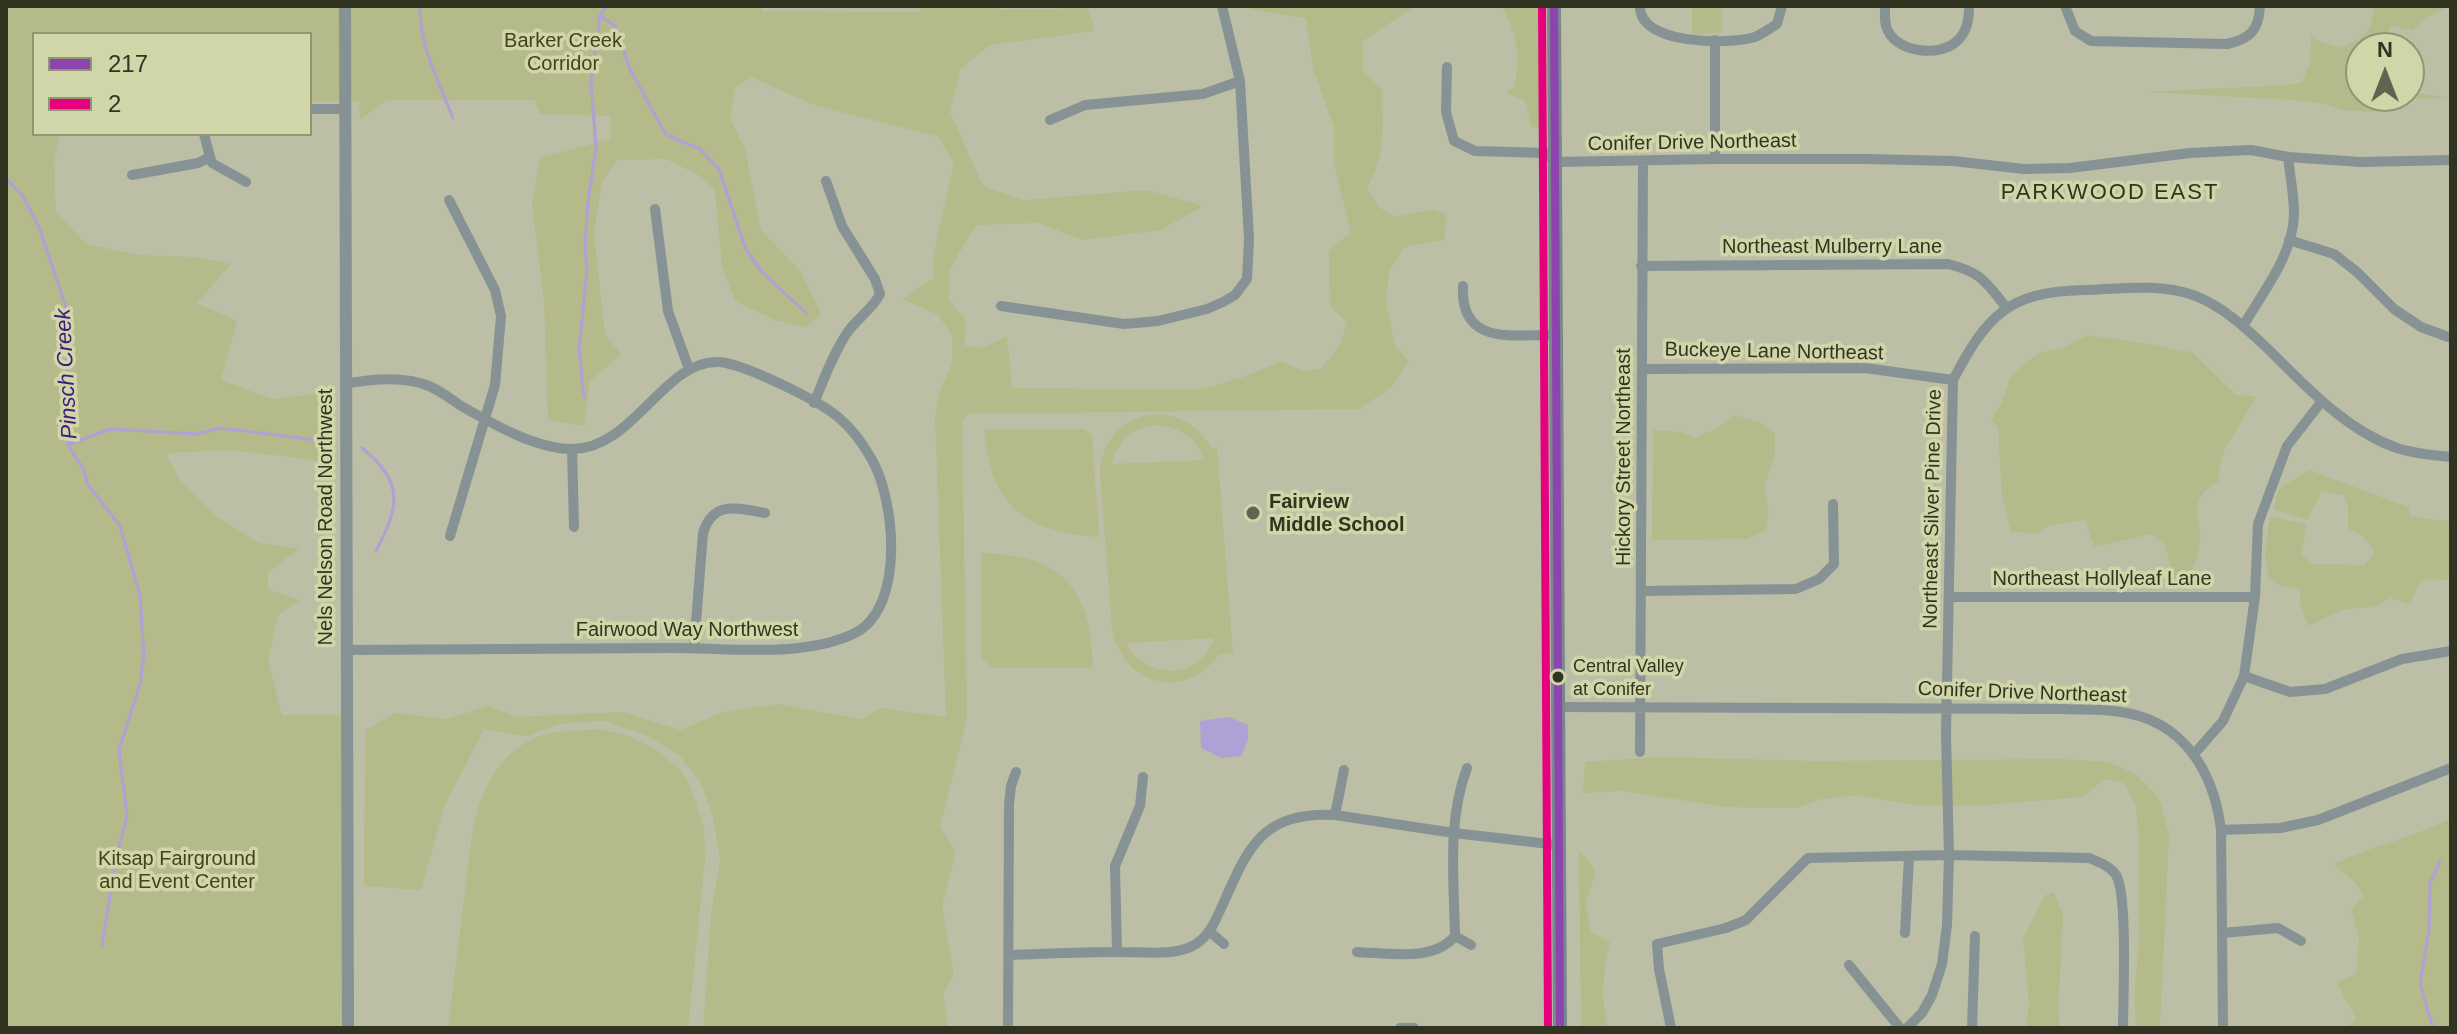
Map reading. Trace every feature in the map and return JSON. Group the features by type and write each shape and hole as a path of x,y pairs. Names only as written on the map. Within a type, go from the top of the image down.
{"main road":[{"path":"1554,6 1560,1028"}],"street":[{"name":"Nels Nelson Road Northwest","path":"345,6 348,1028"},
{"path":"1001,306 1124,324 1158,321 1207,309 1235,295 1247,279 1249,239 1240,81 1222,6"},
{"path":"1640,6 1640,13 1652,30 1668,36 1715,40 1754,37 1777,24 1782,6"},
{"path":"1885,6 1889,33 1905,47 1914,49 1943,49 1959,39 1969,23 1969,6"},
{"path":"2065,6 2075,31 2091,41 2227,44 2246,40 2259,21 2260,6"},
{"path":"1715,40 1715,159"},
{"name":"Conifer Drive Northeast","path":"1447,67 1446,112 1454,141 1475,151 1546,153 1555,162 1715,159 1953,161 2024,169 2070,168 2190,153 2251,150 2288,157 2361,162 2451,160"},
{"path":"1050,120 1085,105 1203,94 1240,81"},
{"path":"312,109 346,109"},
{"path":"205,136 211,160 246,182"},
{"path":"2243,326 2282,259 2289,240 2294,215 2288,157"},
{"path":"132,175 211,160"},
{"name":"Hickory Street Northeast","path":"1640,752 1643,161"},
{"path":"814,403 846,334 875,305 880,294 875,279 842,226 826,181"},
{"path":"449,200 495,290 501,316 497,373 450,536"},
{"path":"345,384 388,380 429,386 484,419 521,436 572,449 613,437 689,369 668,311 655,209"},
{"path":"2289,240 2334,254 2394,309 2421,327 2451,338"},
{"name":"Northeast Mulberry Lane","path":"1641,266 1948,264 1972,270 2006,307"},
{"path":"1463,286 1467,316 1481,331 1506,335 1556,335"},
{"name":"Northeast Silver Pine Drive","path":"1907,1028 1922,1013 1932,995 1942,964 1949,855 1946,734 1953,380 1972,344 1989,321 2006,307 2061,290 2150,288 2193,295 2243,326 2322,401 2366,434 2397,448 2451,457"},
{"name":"Fairwood Way Northwest","path":"347,650 793,650 855,633 868,624 885,591 891,554 890,508 865,449 838,416 734,365 709,362 689,369"},
{"name":"Buckeye Lane Northeast","path":"1642,369 1865,368 1953,380"},
{"path":"2195,753 2223,721 2244,676 2255,597 2258,524 2287,446 2322,401"},
{"path":"572,449 574,527"},
{"path":"1642,591 1796,589 1819,579 1834,564 1833,504"},
{"path":"694,648 703,533 707,520 717,511 731,508 765,513"},
{"name":"Northeast Hollyleaf Lane","path":"1950,597 2255,597"},
{"path":"2244,676 2290,692 2325,689 2402,659 2451,651"},
{"name":"Conifer Drive Northeast","path":"1556,707 1948,708 2121,712 2141,716 2170,732 2195,753 2218,809 2221,830 2223,1028"},
{"path":"1357,952 1412,953 1435,950 1448,945 1455,936 1454,833 1459,787 1467,768"},
{"path":"2221,830 2280,828 2318,820 2451,768"},
{"path":"1335,815 1344,770"},
{"path":"1008,1028 1009,804 1016,772"},
{"path":"1117,951 1115,866 1140,806 1143,777"},
{"path":"1009,955 1180,949 1195,945 1210,932 1235,877 1261,836 1276,824 1317,814 1558,845"},
{"path":"1671,1028 1657,944 1726,928 1746,920 1808,858 1949,855 2089,858 2103,863 2116,875 2122,897 2123,1028"},
{"path":"1905,933 1909,857"},
{"path":"2222,933 2278,928 2301,941"},
{"path":"1210,932 1224,944"},
{"path":"1455,936 1471,945"},
{"path":"1972,1028 1975,936"},
{"path":"1849,965 1900,1028"},
{"path":"1400,1028 1414,1028"}],"green space":[{"path":"6,6 761,6 762,11 920,12 921,6 999,6 1000,10 1088,8 1095,31 989,45 960,70 950,112 983,186 1023,200 1147,190 1203,206 1161,230 1082,240 1039,223 976,225 949,270 949,300 966,320 964,345 983,348 1007,336 1012,388 1199,390 1282,361 1302,371 1321,369 1340,345 1347,323 1330,306 1329,251 1351,232 1334,164 1334,127 1313,69 1306,18 1248,9 1263,6 1415,6 1363,41 1363,72 1382,88 1381,151 1367,188 1380,208 1396,217 1433,209 1447,214 1444,240 1405,247 1389,271 1386,304 1395,345 1409,361 1392,387 1359,409 967,414 962,423 967,718 940,827 956,851 942,906 954,975 943,993 948,1028 703,1028 711,916 720,860 713,817 702,785 680,756 648,736 604,721 559,724 527,736 484,729 444,807 421,890 364,886 365,730 396,713 447,719 489,706 517,717 623,712 680,730 721,713 777,704 861,719 880,708 946,717 935,417 939,394 952,363 952,335 938,315 903,299 933,278 934,251 954,164 939,137 814,105 751,77 735,88 730,118 745,149 761,230 801,272 821,314 805,328 775,320 735,301 722,266 715,191 700,176 666,159 618,160 602,182 594,233 605,334 621,354 590,382 584,426 548,420 544,300 532,205 540,158 610,139 610,116 540,114 535,100 387,100 360,120 359,101 312,101 312,32 32,32 32,136 60,136 54,162 56,212 86,244 138,255 196,257 231,264 197,303 237,321 221,380 272,399 329,392 330,462 231,450 166,453 181,482 216,516 259,543 299,549 268,572 268,589 300,600 278,615 268,660 282,715 346,715 348,1028 6,1028"},
{"path":"1502,6 1542,6 1543,127 1531,127 1525,100 1506,93 1515,86 1517,54 1514,35"},
{"path":"1692,6 1722,6 1722,33 1692,34"},
{"path":"2373,6 2449,6 2412,31 2391,25 2389,32 2367,32"},
{"path":"2311,34 2319,41 2341,48 2345,46 2345,110 2295,100 2146,92 2302,82 2310,63"},
{"path":"2425,94 2447,98 2425,98"},
{"path":"2088,335 2191,351 2236,395 2256,396 2222,456 2219,481 2198,502 2200,543 2188,581 2173,578 2165,545 2151,534 2094,547 2085,520 2050,525 2039,533 2011,532 2002,497 1998,427 1991,420 2002,402 2011,375 2038,353 2063,348"},
{"path":"1157,414 1182,420 1195,428 1211,448 1217,447 1233,653 1219,655 1204,670 1188,679 1172,682 1140,674 1127,662 1118,647 1112,627 1101,462 1116,432 1145,416","holes":["1156,425 1186,435 1204,460 1112,464 1117,449 1127,437 1140,429","1214,638 1208,652 1198,662 1173,670 1146,664 1126,643"]},
{"path":"1734,415 1759,422 1775,432 1775,454 1764,487 1769,511 1766,530 1746,539 1652,540 1653,430 1682,432 1694,438 1718,428"},
{"path":"984,429 1084,429 1092,435 1099,537 1050,529 1016,510 1003,496 994,478"},
{"path":"2309,470 2408,507 2411,517 2451,521 2450,580 2428,579 2419,584 2410,605 2390,598 2376,607 2344,609 2308,626 2300,603 2300,589 2279,585 2269,578 2265,556 2270,516 2307,525 2301,553 2312,564 2364,565 2375,552 2364,538 2348,528 2348,508 2344,495 2322,491 2307,520 2273,509 2279,489"},
{"path":"981,553 1033,561 1052,569 1067,581 1086,617 1093,668 993,668 982,659"},
{"path":"600,729 630,736 653,748 680,769 692,790 704,828 705,859 688,1028 448,1028 472,833 486,787 503,762 528,742 550,733"},
{"path":"1658,757 1820,761 2060,759 2109,762 2134,773 2159,798 2169,835 2160,1028 2137,1028 2134,1001 2139,941 2139,840 2136,806 2124,783 2105,779 2082,797 1971,806 1915,805 1858,795 1821,799 1795,808 1725,807 1624,791 1583,793 1585,762"},
{"path":"2451,818 2451,1028 2347,1028 2356,1019 2337,983 2356,974 2359,938 2351,910 2364,895 2334,864"},
{"path":"1579,850 1596,871 1586,904 1591,932 1610,942 1603,985 1608,1028 1581,1028"},
{"path":"2053,892 2063,914 2058,1013 2061,1028 2026,1028 2029,1003 2023,938 2044,896"}],"shaded area":[{"path":"1229,717 1248,725 1248,740 1241,756 1221,758 1201,748 1200,721"}],"waterway":[{"path":"420,6 426,49 453,118"},
{"path":"584,397 579,350 587,270 588,202 596,147 591,83 600,15 607,6"},
{"path":"600,15 615,26 630,69 666,135 700,149 719,169 746,250 762,272 806,313"},
{"name":"Pinsch Creek","path":"6,178 23,196 39,227 66,307 68,445 83,468 88,485 120,526 140,596 144,655 140,684 119,750 127,815 115,864 102,945"},
{"path":"68,445 110,429 197,434 221,428 332,442"},
{"path":"362,448 385,472 394,495 390,521 376,551"},
{"path":"2433,1028 2420,983 2429,930 2430,883 2440,862"}],"transit line":[{"name":"2","path":"1542,6 1548,1028"},
{"name":"217","path":"1554,6 1560,1028"}],"place":[{"name":"Fairview Middle School","path":"1253,513"},
{"name":"Central Valley at Conifer","path":"1558,677"}],"district":[{"name":"PARKWOOD EAST","path":"2110,193"}],"park label":[{"name":"Barker Creek Corridor","path":"563,52"},
{"name":"Kitsap Fairground and Event Center","path":"177,870"}]}
